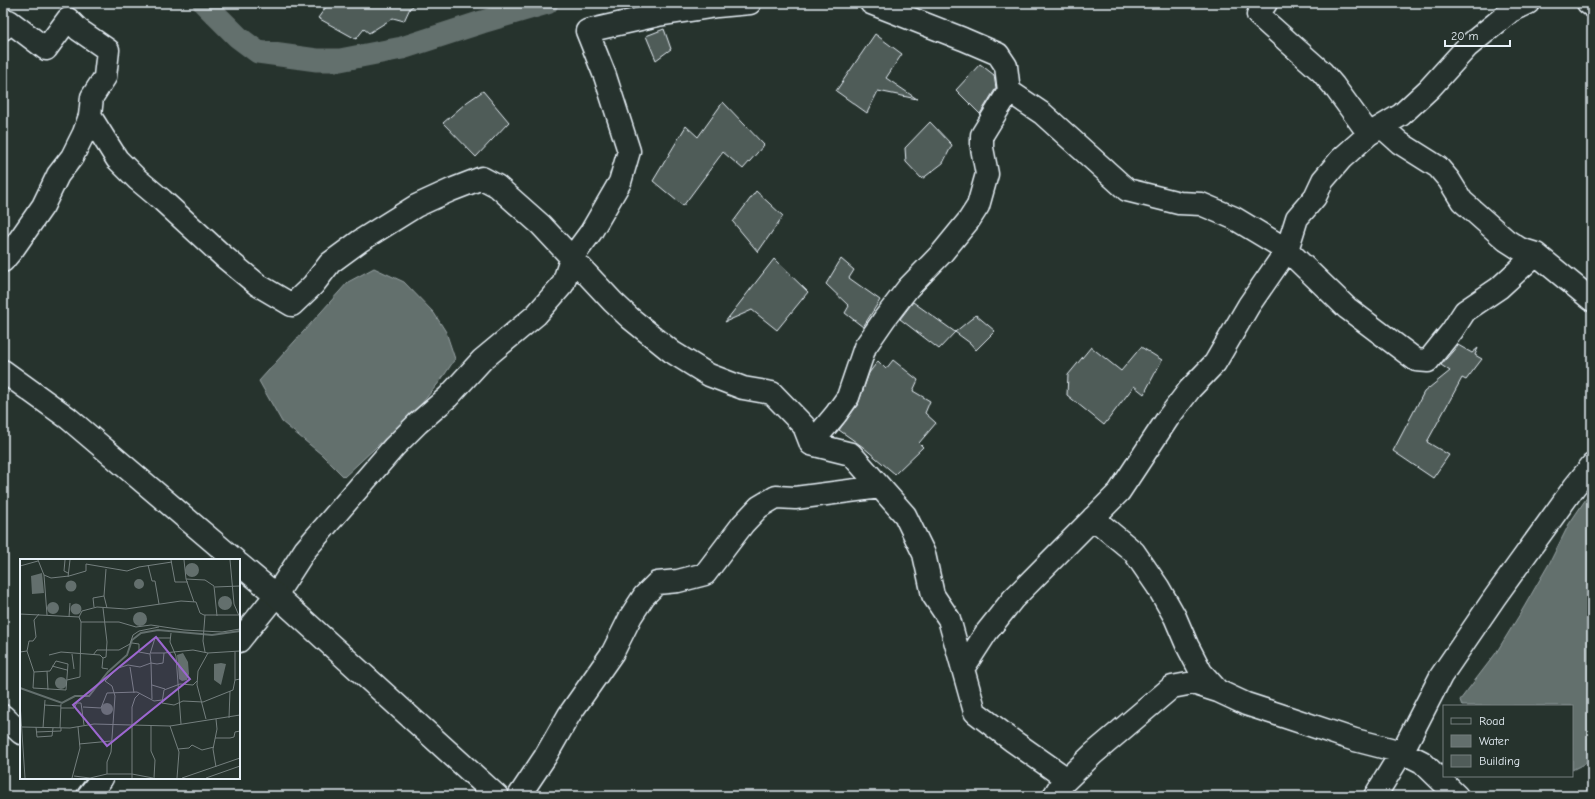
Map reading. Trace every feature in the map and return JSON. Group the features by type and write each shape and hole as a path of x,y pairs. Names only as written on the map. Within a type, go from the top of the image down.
{"street":[{"path":"240,640 276,595 305,550 394,447 418,423 448,397 482,360 536,315 563,284 571,259 591,232 620,182 629,151 605,76 587,31 658,15 717,6 750,3"},
{"path":"810,444 836,414 848,397 865,347 885,318 908,288 942,253 969,220 978,206 987,174 982,148 982,135 1009,91 1006,66 998,54 871,3"},
{"path":"1266,3 1258,15 1322,72 1376,130 1438,167 1449,180 1462,201 1506,240 1520,249 1536,254 1592,300"},
{"path":"964,667 980,642 1013,599 1119,492 1168,418 1190,389 1214,364 1249,305 1287,250 1298,218 1315,197 1323,180 1342,159 1376,130 1401,115 1412,105 1429,89 1467,47 1511,11 1528,3"},
{"path":"1588,3 1592,6"},
{"path":"3,29 9,21 46,49 68,19 80,30 108,50 105,77 92,97 90,116 84,133 72,157 58,175 43,206 13,250 3,261"},
{"path":"1009,91 1043,114 1127,190 1179,203 1201,204 1234,218 1287,250 1347,308 1416,360 1428,361 1452,331 1465,311 1499,288 1536,254"},
{"path":"90,116 118,159 137,179 252,280 292,305 313,285 330,263 360,241 416,206 482,178 497,186 526,214 540,225 571,259 630,318 672,352 709,375 743,388 772,393 804,426 810,444"},
{"path":"3,371 68,418 234,559"},
{"path":"810,444 851,454 905,515 924,554 933,595 949,619 964,667 975,712 1013,741 1061,788 1093,754 1172,687 1192,683 1218,691 1252,706 1355,740 1402,752 1422,762 1457,796"},
{"path":"1374,796 1402,752 1441,676 1574,486 1592,465"},
{"path":"519,796 545,757 569,715 613,652 631,616 644,596 657,583 678,581 705,574 748,518 759,507 776,498 795,498 880,486"},
{"path":"1093,518 1134,552 1158,587 1175,617 1187,646 1201,672 1218,691"},
{"path":"240,565 276,595 497,796"},
{"path":"3,716 20,732"}],"water":[{"path":"374,268 404,282 434,313 446,332 455,359 441,380 418,408 344,477 321,454 282,422 259,381 348,282"},
{"path":"1592,490 1592,757 1586,763 1573,770 1573,705 1462,705 1460,700 1496,653 1550,562 1569,524"}],"building":[{"path":"329,3 418,3 410,8 404,21 393,18 369,33 364,29 356,39 318,18"},
{"path":"664,29 671,49 656,60 646,36"},
{"path":"875,34 902,54 886,78 917,99 878,91 867,113 836,91"},
{"path":"980,64 994,75 996,88 980,114 956,90"},
{"path":"483,91 509,122 476,157 443,123 467,102"},
{"path":"723,102 764,145 743,169 723,152 683,206 653,181 686,126 698,137"},
{"path":"930,122 952,145 943,163 922,179 906,162 905,148"},
{"path":"756,191 783,216 758,252 733,222"},
{"path":"774,259 808,292 777,330 752,310 725,322"},
{"path":"841,259 854,270 849,278 880,300 863,327 845,313 849,306 826,284"},
{"path":"913,302 955,332 939,349 900,319"},
{"path":"976,315 995,331 976,350 970,343 955,332"},
{"path":"1458,345 1472,353 1478,348 1475,355 1482,359 1466,380 1462,378 1427,442 1449,455 1433,478 1393,451 1424,392 1450,371 1441,365"},
{"path":"1091,347 1121,371 1141,347 1162,360 1144,394 1134,386 1104,425 1067,395 1068,375"},
{"path":"893,360 918,380 913,391 930,401 925,413 936,423 919,443 923,447 895,474 863,447 839,430 858,404 869,373 878,361 886,369"}],"waterway":[{"path":"204,3 238,37 258,52 317,60 340,60 402,48 547,3"}]}
